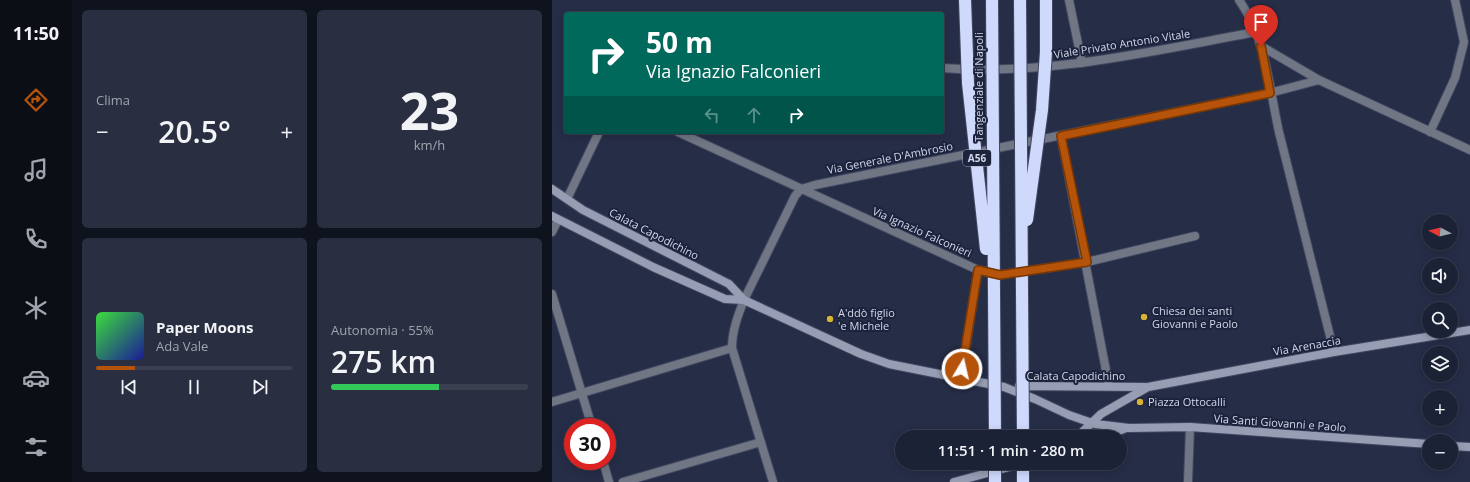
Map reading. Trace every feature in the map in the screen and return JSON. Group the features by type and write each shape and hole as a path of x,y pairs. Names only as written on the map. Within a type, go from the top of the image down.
{"highway":[{"name":"A56","path":"965,0 968,83 994,316"},
{"name":"Tangenziale di Napoli","path":"992,0 995,430"},
{"path":"1020,0 1023,430"},
{"path":"1021,260 1042,110 1046,52 1046,0"},
{"path":"995,470 995,482"},
{"path":"1023,482 1024,470"}],"main road":[{"name":"Calata Capodichino","path":"552,189 583,210 728,284 744,300 861,354 889,364 1004,387 1091,423 1129,428"},
{"name":"Calata Capodichino","path":"555,218 654,267 725,299 744,300"},
{"name":"Via Arenaccia","path":"1148,387 1334,352 1470,330"},
{"name":"Calata Capodichino","path":"1004,387 1148,387"},
{"path":"1084,430 1114,406 1148,387"},
{"name":"Via Santi Giovanni e Paolo","path":"1129,428 1190,427 1422,444"},
{"path":"1123,430 1129,428"},
{"path":"1458,446 1470,447"},
{"path":"959,481 999,470"}],"street":[{"path":"1069,0 1082,63"},
{"path":"1239,0 1256,32 1261,46 1270,93 1334,352"},
{"path":"1430,132 1455,78 1464,42 1455,0"},
{"name":"Viale Privato Antonio Vitale","path":"944,68 960,69 1046,66 1082,63 1256,32"},
{"path":"1261,46 1319,80 1470,150"},
{"name":"Via Generale D'Ambrosio","path":"801,189 814,185 1270,93 1319,80"},
{"path":"567,199 598,134"},
{"name":"Via Ignazio Falconieri","path":"682,134 978,270 1000,275 1087,262 1196,236"},
{"path":"1061,136 1087,262 1109,386"},
{"path":"773,482 732,348 734,328 744,300 790,205 801,189"},
{"path":"552,232 555,218"},
{"path":"961,378 978,270"},
{"path":"552,294 589,418"},
{"path":"552,402 732,348"},
{"path":"1188,482 1190,427"},
{"path":"624,482 761,442"},
{"path":"605,470 609,482"}],"place":[{"name":"Chiesa dei santi Giovanni e Paolo","path":"1144,317"},
{"name":"A'ddò figlio 'e Michele","path":"830,319"},
{"name":"Piazza Ottocalli","path":"1140,402"}],"route":[{"path":"962,369 978,270 1000,275 1087,262 1061,136 1270,93 1261,46"}]}
